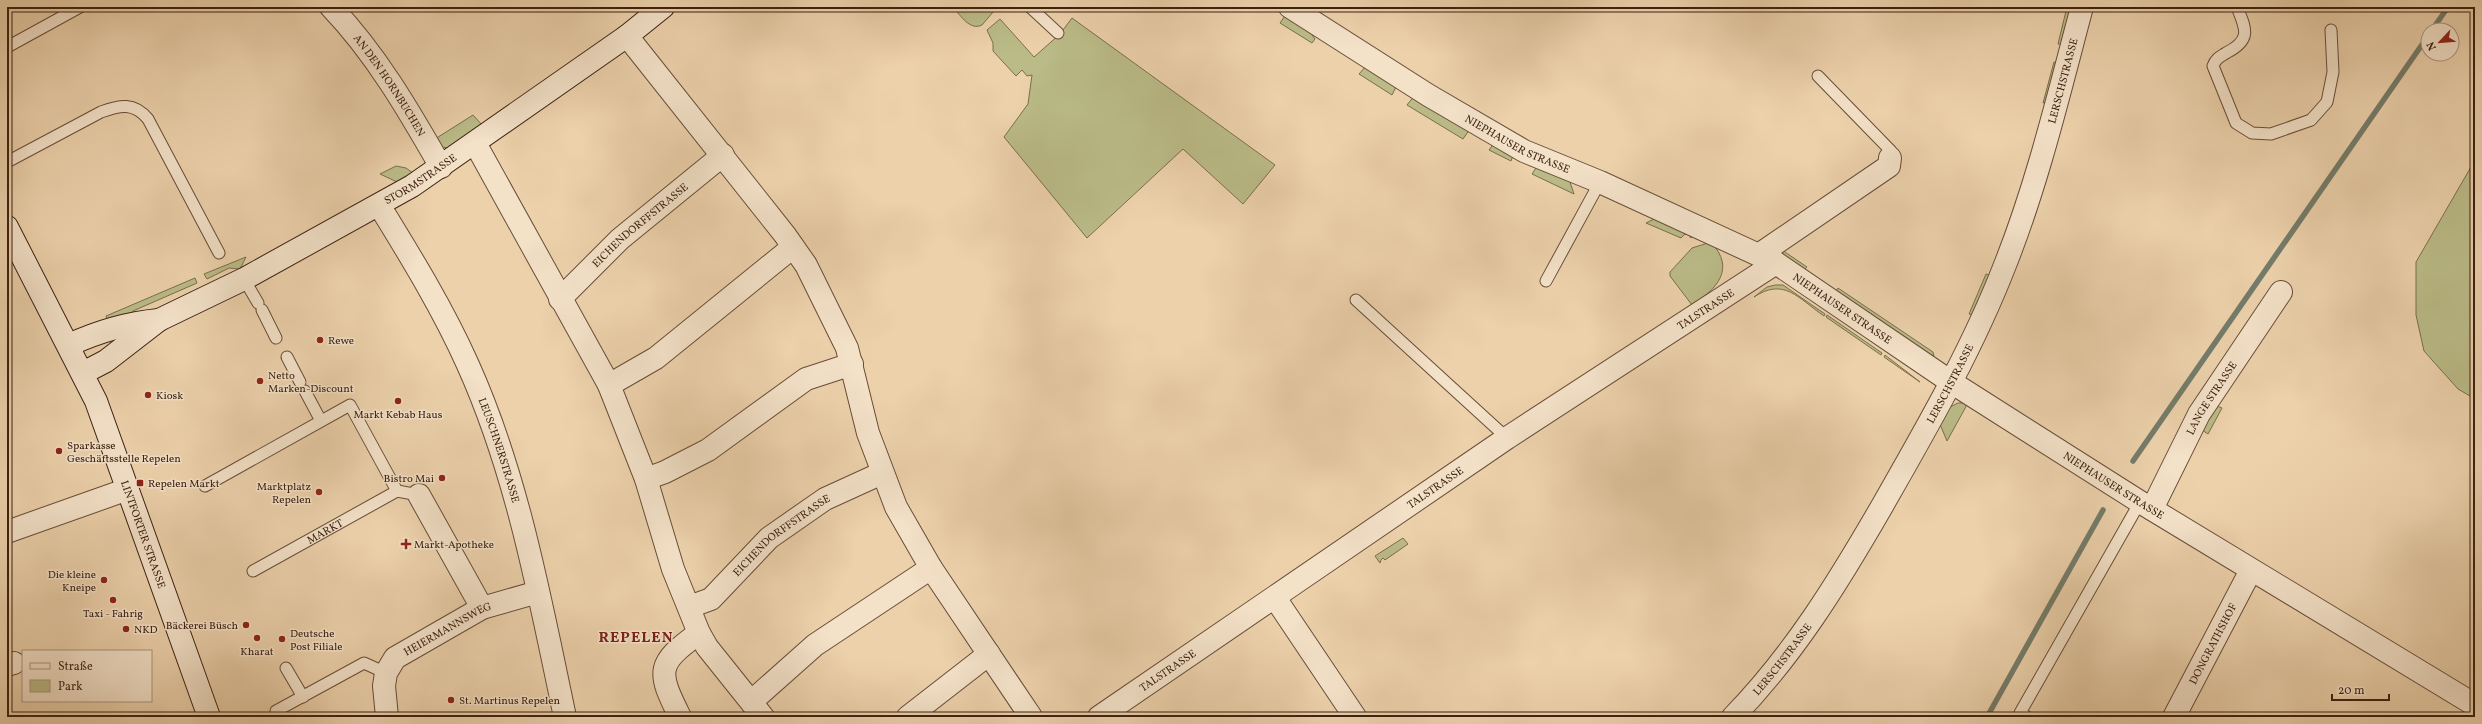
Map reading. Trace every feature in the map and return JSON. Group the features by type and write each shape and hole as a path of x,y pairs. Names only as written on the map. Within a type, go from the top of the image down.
{"street":[{"name":"AN DEN HORNBUCHEN","path":"331,7 355,34 382,71 407,108 441,167"},
{"name":"STORMSTRASSE","path":"83,373 106,361 159,320 244,279 379,205 441,167 627,36 663,7"},
{"name":"NIEPHAUSER STRASSE","path":"1290,7 1428,95 1524,151 1600,182 1768,259 1951,382 2471,709"},
{"name":"LERSCHSTRASSE","path":"1733,717 1766,683 1805,632 1840,579 1963,363 2005,265 2049,130 2082,7"},
{"path":"627,36 723,156 793,247 828,306 847,348 868,433 896,507 931,568 1031,717"},
{"path":"475,143 560,299 609,385 646,479 673,569 699,633 707,647 757,709 816,645 931,568"},
{"name":"EICHENDORFFSTRASSE","path":"560,299 620,239 723,156"},
{"path":"1768,259 1889,166 1890,158"},
{"name":"LEUSCHNERSTRASSE","path":"379,205 438,303 469,366 494,431 506,469 538,592 565,717"},
{"name":"LINTFORTER STRASSE","path":"7,227 69,345 96,401 210,717"},
{"path":"609,385 656,358 793,247"},
{"name":"TALSTRASSE","path":"1099,717 1275,598 1768,259"},
{"name":"LANGE STRASSE","path":"2146,505 2199,414 2281,292"},
{"name":"STORMSTRASSE","path":"69,345 87,336 133,322 159,320"},
{"path":"646,479 665,472 708,450 806,379 852,364"},
{"name":"EICHENDORFFSTRASSE","path":"689,608 711,599 769,538 825,499 882,473"},
{"path":"7,532 128,489"},
{"path":"419,495 482,608"},
{"name":"DONGRATHSHOF","path":"2174,717 2251,570"},
{"name":"HEIERMANNSWEG","path":"386,673 395,658 482,608 538,592"},
{"path":"1275,598 1355,717"},
{"path":"680,717 665,687 663,672 668,659 699,633"},
{"path":"908,717 989,654"},
{"path":"386,673 384,686 387,717"}],"lane":[{"path":"9,46 80,7"},
{"path":"1030,7 1058,33"},
{"path":"2237,7 2246,29 2244,39 2233,50 2216,59 2213,66 2236,123 2252,132 2271,134 2311,120 2327,102 2333,72 2331,30"},
{"path":"1818,76 1891,151 1890,158"},
{"path":"7,162 101,112 116,106 134,107 141,111 148,119 219,253"},
{"path":"1546,281 1600,182"},
{"path":"244,279 276,338"},
{"path":"1356,300 1507,438"},
{"path":"287,357 322,421"},
{"path":"205,486 350,405 397,491 419,495"},
{"name":"MARKT","path":"252,571 397,491"},
{"path":"2027,717 2020,713 2146,505"},
{"path":"276,711 364,663 386,673"},
{"path":"286,668 303,697"}],"green space":[{"path":"953,7 990,7 993,12 982,25 974,26 966,22"},
{"path":"2067,7 2073,7 2064,45 2058,44"},
{"path":"1287,13 1314,30 1312,35 1315,39 1312,43 1280,23"},
{"path":"1072,18 1275,165 1243,204 1183,149 1087,238 1004,137 1028,104 1032,75 1027,76 1022,70 1016,76 993,51 993,43 987,30 1000,19 1034,57 1060,34"},
{"path":"2054,62 2060,63 2049,101 2043,103"},
{"path":"1367,65 1397,85 1392,95 1359,74"},
{"path":"1414,96 1470,129 1463,139 1407,105"},
{"path":"473,115 483,126 448,148 442,147 435,139"},
{"path":"1494,143 1514,153 1511,161 1489,150"},
{"path":"2475,160 2475,399 2458,389 2424,351 2416,315 2416,262"},
{"path":"1538,165 1569,179 1574,194 1532,174"},
{"path":"396,166 406,168 413,173 397,182 380,174"},
{"path":"1658,217 1696,233 1691,238 1689,235 1685,234 1681,238 1646,223"},
{"path":"1711,242 1722,261 1723,270 1716,285 1692,305 1670,276 1670,272 1692,248"},
{"path":"1782,250 1807,267 1804,270 1780,253"},
{"path":"246,257 240,269 229,268 207,279 204,274"},
{"path":"1986,274 1992,276 1975,316 1969,314"},
{"path":"195,278 197,283 133,311 132,315 109,325 106,316"},
{"path":"1783,285 1825,314 1824,316 1798,297 1782,289 1765,291 1754,297 1767,287"},
{"path":"1838,288 1933,352 1934,356 1930,355 1836,291"},
{"path":"1827,315 1882,353 1881,355 1826,317"},
{"path":"1885,355 1920,382 1884,357"},
{"path":"1958,403 1968,403 1947,441 1939,422 1950,407"},
{"path":"2217,406 2222,408 2208,434 2202,430"},
{"path":"1403,538 1408,544 1385,560 1383,558 1380,563 1375,556"}],"waterway":[{"path":"2438,22 2448,7"},
{"path":"2133,461 2420,48"},
{"path":"1987,717 2103,510"}],"place":[{"name":"Rewe","path":"320,340"},
{"name":"Netto Marken-Discount","path":"260,381"},
{"name":"Kiosk","path":"148,395"},
{"name":"Markt Kebab Haus","path":"398,401"},
{"name":"Sparkasse Geschäftsstelle Repelen","path":"59,451"},
{"name":"Bistro Mai","path":"442,478"},
{"name":"Repelen Markt","path":"140,483"},
{"name":"Marktplatz Repelen","path":"319,492"},
{"name":"Markt-Apotheke","path":"406,544"},
{"name":"Die kleine Kneipe","path":"104,580"},
{"name":"Taxi - Fahrig","path":"113,600"},
{"name":"Bäckerei Büsch","path":"246,625"},
{"name":"NKD","path":"126,629"},
{"name":"Kharat","path":"257,638"},
{"name":"Deutsche Post Filiale","path":"282,639"},
{"name":"St. Martinus Repelen","path":"451,700"}],"district":[{"name":"REPELEN","path":"636,637"}]}
